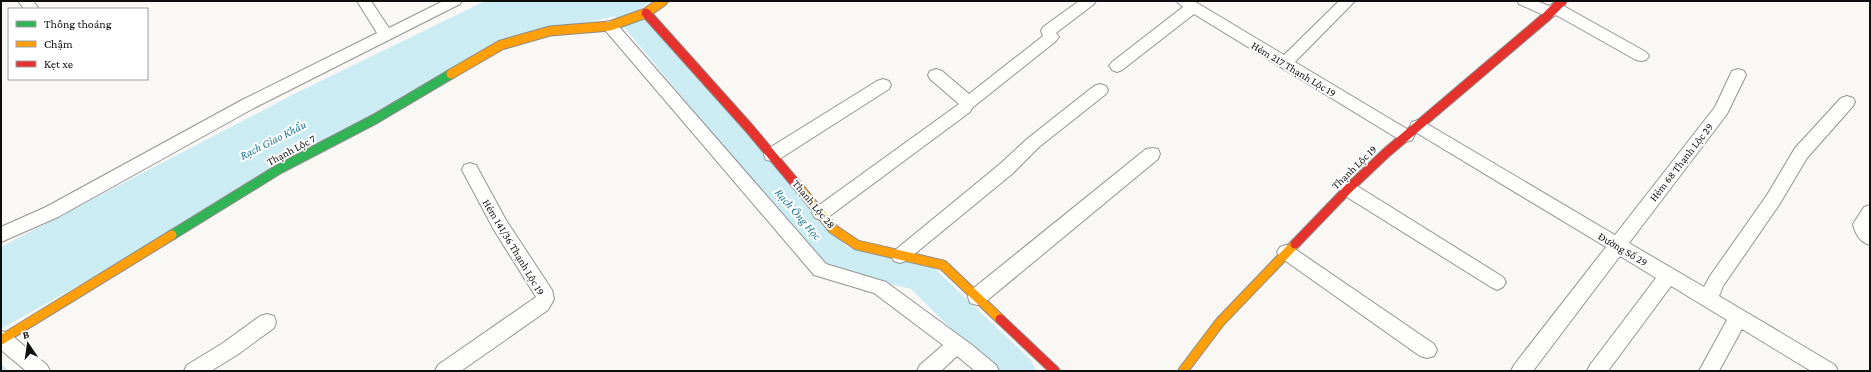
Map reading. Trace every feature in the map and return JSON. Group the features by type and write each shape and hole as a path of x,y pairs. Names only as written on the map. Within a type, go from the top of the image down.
{"street":[{"path":"364,1 386,35"},
{"path":"1,235 52,212 248,104 455,1"},
{"path":"646,13 663,1"},
{"path":"936,75 969,103 1050,37 1048,31 1089,1"},
{"path":"1285,63 1348,1"},
{"path":"1524,1 1556,7 1641,56"},
{"path":"1117,66 1188,4"},
{"name":"Hẻm 217 Thạnh Lộc 19","path":"1188,4 1285,63 1412,131"},
{"name":"Thạnh Lộc 19","path":"1183,371 1220,322 1348,189 1412,131 1556,7"},
{"name":"Thạnh Lộc 7","path":"1,339 279,169 375,119 501,45 550,31 610,26 646,13"},
{"name":"Thạnh Lộc 28","path":"646,13 772,155 833,229 857,245 943,265 1055,371"},
{"path":"610,26 820,270 880,287 988,371"},
{"name":"Hẻm 68 Thạnh Lộc 29","path":"1521,371 1721,110 1738,75"},
{"path":"772,155 883,85"},
{"path":"900,256 1006,169 1033,143 1100,90"},
{"path":"1708,299 1716,280 1733,259 1788,177 1802,153 1847,102"},
{"path":"821,213 964,108"},
{"name":"Đường Số 29","path":"1412,131 1617,245 1828,371"},
{"path":"977,297 1152,154"},
{"name":"Hẻm 141/36 Thạnh Lộc 19","path":"445,371 541,304 546,296 500,225 470,170"},
{"path":"1348,189 1497,282"},
{"path":"1870,212 1862,224 1863,230 1870,238"},
{"path":"1286,252 1427,350"},
{"path":"1597,371 1668,276"},
{"path":"1710,371 1738,318"},
{"path":"194,371 230,349 267,322"},
{"path":"1,339 40,371"},
{"path":"928,371 957,346"}],"water":[{"name":"Rạch Giao Khẩu","path":"485,1 651,1 638,10 591,22 527,33 1,329 1,247 294,94"}],"waterway":[{"name":"Rạch Ông Học","path":"615,1 837,258 921,277 1018,371"},
{"path":"1,367 5,371"}],"traffic: fast":[{"path":"172,235 279,169 375,119 451,74"}],"traffic: slow":[{"path":"451,74 501,45 550,31 610,26 646,13 663,1"},
{"path":"796,184 833,229 857,245 943,265 1000,319"},
{"path":"1,340 172,235"},
{"path":"1183,371 1220,322 1295,244"}],"traffic: jam":[{"path":"1295,244 1348,189 1386,153 1546,17 1562,1"},
{"path":"646,13 749,128 796,184"},
{"path":"1000,319 1055,371"}]}
